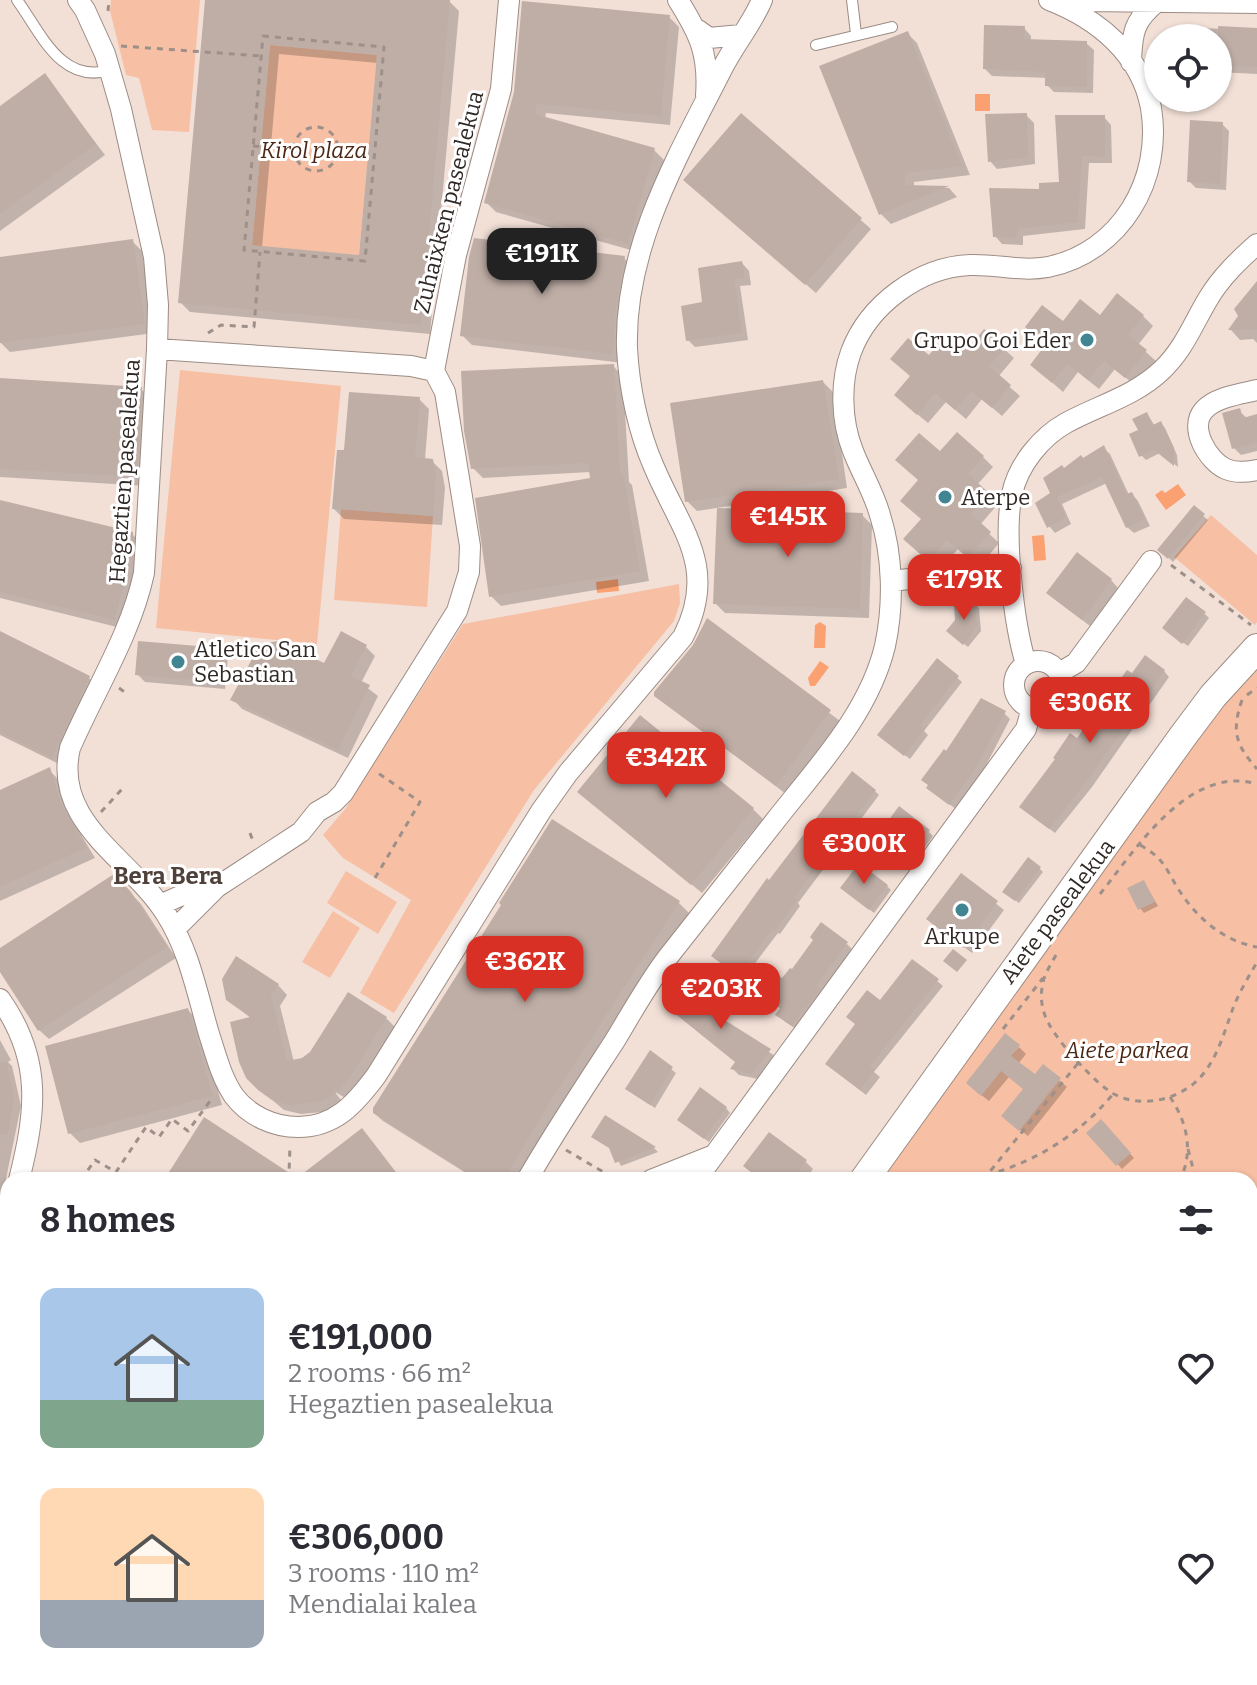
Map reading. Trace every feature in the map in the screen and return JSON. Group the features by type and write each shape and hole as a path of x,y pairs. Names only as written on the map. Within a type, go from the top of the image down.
{"street":[{"name":"Hegaztien pasealekua","path":"78,0 109,56"},
{"name":"Hegaztien pasealekua","path":"99,0 154,257 158,305 157,349 146,545 139,598 70,748 66,766 67,786 99,841 140,879 175,929 226,1082 236,1098 249,1111 267,1121 290,1126 319,1124 339,1117 356,1103 376,1076 541,811 568,773 683,637 694,616 699,586 696,556 642,433 627,350 628,309 633,272 645,232 705,104 762,0"},
{"name":"Zuhaixken pasealekua","path":"434,371 453,266 501,89 509,0"},
{"name":"Hegaztien pasealekua","path":"678,0 698,30 705,56 705,104"},
{"path":"1131,62 1133,35 1138,20 1158,1"},
{"path":"1057,3 1257,3"},
{"path":"532,1172 666,959 804,785 870,694 886,642 891,581 880,515 851,447 844,414 844,379 851,352 863,329 902,289 923,276 950,266 1019,269 1053,266 1090,250 1118,226 1140,197 1148,173 1153,122 1141,76 1110,34 1090,19 1057,3"},
{"path":"698,30 709,38 741,35"},
{"path":"1026,664 1011,568 1012,494 1023,465 1041,443 1065,424 1115,402 1154,378 1174,359 1193,331 1209,298 1233,265 1257,244"},
{"path":"157,349 411,366 434,371 445,392 470,546 469,572 457,611 343,793 317,812 301,832 217,887 175,929"},
{"path":"1257,390 1214,403 1203,411 1199,422 1205,450 1213,461 1228,470 1257,470"},
{"path":"1059,673 1076,663 1151,561"},
{"path":"891,581 1011,568"},
{"name":"Aiete pasealekua","path":"870,1172 1036,937 1213,696 1257,648"},
{"path":"1044,662 1059,673 1062,689 1048,707 1025,705 1015,692 1016,676 1026,664 1044,662"},
{"path":"702,1172 1026,729 1032,708"},
{"path":"160,905 180,896 217,887"},
{"path":"0,999 27,1049 34,1088 31,1128 21,1172"},
{"path":"671,1172 714,1155"}],"lane":[{"path":"17,0 61,62 73,69 95,74 109,56"},
{"path":"852,0 856,34"},
{"path":"816,45 892,27"}],"path":[{"path":"108,21 109,0"},
{"path":"263,36 384,47 365,261 244,250 261,56 263,36"},
{"path":"109,56 261,56"},
{"path":"309,128 324,128 338,144 337,159 319,172 299,164 294,150 298,136 309,128"},
{"path":"253,146 294,150"},
{"path":"195,351 197,336 205,336 221,325 254,327 260,252"},
{"path":"1151,561 1175,566 1257,630"},
{"path":"1257,688 1242,698 1235,719 1236,736 1243,752 1257,769"},
{"path":"371,769 420,802 375,878"},
{"path":"1101,893 1150,830 1208,785 1230,780 1257,784"},
{"path":"88,825 123,788"},
{"path":"1110,840 1129,838 1164,861 1178,889 1219,934 1243,945 1257,947"},
{"path":"1059,950 1045,975 1041,990 1048,1022 1079,1062 1113,1094 1149,1102 1188,1089 1218,1052 1232,1011 1257,962"},
{"path":"989,1172 1079,1062"},
{"path":"87,1172 95,1160 116,1172 146,1127 159,1137 172,1119 188,1131 226,1082"},
{"path":"996,1172 1031,1161 1090,1121 1113,1094"},
{"path":"1170,1097 1185,1124 1194,1172"},
{"path":"289,1172 290,1126"},
{"path":"1184,1172 1188,1146"},
{"path":"560,1158 567,1149 604,1172"}],"green space":[{"path":"111,0 200,0 189,132 152,130 139,78 126,75 110,11"},
{"name":"Kirol plaza","path":"270,45 377,55 359,255 252,246"},
{"path":"180,370 341,386 317,644 156,628"},
{"path":"341,509 433,516 427,607 334,600"},
{"path":"1211,515 1257,555 1255,625 1174,557"},
{"path":"679,584 680,603 674,621 534,790 394,1013 360,993 411,900 343,858 323,835 346,808 463,624"},
{"name":"Aiete parkea","path":"1257,659 1257,1172 882,1172 1213,704"},
{"path":"346,871 397,902 378,934 327,903"},
{"path":"333,911 360,928 330,978 302,962"}],"shaded area":[{"path":"975,94 990,94 990,111 975,111"},
{"path":"1178,484 1186,495 1166,510 1155,495 1162,490 1165,493"},
{"path":"1044,535 1046,560 1034,561 1032,536"},
{"path":"618,579 619,591 597,593 596,582"},
{"path":"820,622 826,626 825,648 814,648 815,625"},
{"path":"820,661 829,667 815,686 810,686 808,678"}],"building":[{"path":"205,0 450,0 421,325 178,303","holes":["270,45 377,54 359,255 252,245"]},
{"path":"522,1 670,15 661,116 537,104 535,114 655,148 628,244 484,203 514,92"},
{"path":"984,25 1025,26 1024,39 1087,41 1087,87 1045,86 1045,72 983,69"},
{"path":"1232,27 1257,28 1257,67 1232,66"},
{"path":"908,31 962,166 905,173 905,185 949,186 879,215 819,66"},
{"path":"45,73 96,144 0,214 0,106"},
{"path":"741,113 862,218 805,285 683,180"},
{"path":"1027,113 1028,157 988,162 985,114"},
{"path":"1055,115 1105,115 1105,157 1082,156 1078,222 1017,229 1017,238 993,237 989,188 1039,189 1039,183 1059,182"},
{"path":"1190,120 1223,122 1220,184 1187,182"},
{"path":"474,238 625,256 616,308 613,354 460,336"},
{"path":"133,239 145,324 0,343 0,257"},
{"path":"742,261 745,278 734,279 742,333 686,341 681,306 702,302 698,268"},
{"path":"1257,281 1257,330 1228,330 1238,316 1234,309"},
{"name":"Grupo Goi Eder","path":"1117,293 1144,315 1128,335 1147,350 1125,378 1104,361 1088,380 1068,364 1052,383 1030,365 1046,344 1025,327 1042,305 1063,321 1080,299 1100,315"},
{"path":"984,329 1003,344 1003,350 989,366 1011,385 992,408 971,391 955,410 935,393 917,415 894,395 910,376 890,359 908,338 929,355 947,333 967,350"},
{"path":"614,364 620,473 623,473 640,571 489,597 475,498 590,478 588,463 471,469 464,431 461,371"},
{"path":"0,378 142,387 137,477 0,469"},
{"path":"823,380 839,479 685,502 670,403"},
{"path":"349,392 420,397 415,457 433,459 436,477 433,516 332,509 337,450 344,450"},
{"path":"1240,408 1243,418 1257,414 1257,442 1232,449 1222,413"},
{"path":"1147,412 1153,425 1161,421 1174,448 1174,466 1154,450 1139,457 1129,434 1138,430 1132,419"},
{"name":"Aterpe","path":"957,432 984,456 968,474 989,493 971,514 991,532 968,558 947,540 928,561 903,539 921,519 900,501 918,480 895,460 919,433 940,451"},
{"path":"1104,445 1126,494 1132,492 1145,519 1126,528 1102,477 1057,497 1066,517 1047,528 1035,503 1050,493 1043,478"},
{"path":"0,500 133,532 133,546 115,620 0,592"},
{"path":"1194,505 1205,514 1168,559 1157,550"},
{"path":"717,508 863,513 860,609 713,604"},
{"path":"1077,552 1112,579 1082,620 1046,593"},
{"path":"1186,597 1206,612 1182,644 1162,628"},
{"path":"975,601 977,626 963,645 946,631 955,620 954,604"},
{"path":"707,618 831,710 776,786 654,696 654,692 693,645"},
{"path":"0,631 90,676 52,758 0,732"},
{"path":"341,631 367,645 351,676 370,685 338,750 230,700 260,644 278,641 324,663"},
{"name":"Atletico San Sebastian","path":"138,641 222,648 219,682 135,675"},
{"path":"1145,655 1165,670 1087,781 1049,829 1019,807 1055,759 1070,733 1077,738 1127,670 1132,673"},
{"path":"937,658 959,676 920,725 925,729 904,756 877,735"},
{"path":"981,698 1006,711 974,771 949,805 926,788 928,785 921,780 944,749 946,751"},
{"path":"640,715 754,808 691,885 577,792"},
{"path":"50,767 61,804 86,848 0,887 0,790"},
{"path":"852,771 876,790 794,898 797,900 774,932 772,930 738,976 711,956 767,878 769,880"},
{"path":"899,806 930,830 913,852 883,828"},
{"path":"552,819 680,901 548,1105 509,1172 466,1172 373,1113 373,1108 501,905 499,903"},
{"path":"1028,857 1041,867 1015,901 1002,892"},
{"path":"859,863 888,885 869,910 840,888"},
{"name":"Arkupe","path":"961,873 998,901 964,948 926,919"},
{"path":"114,874 131,892 167,947 38,1031 0,972 0,948"},
{"path":"1144,880 1155,902 1138,910 1127,888"},
{"path":"821,922 848,942 816,986 820,989 792,1026 775,1015 780,1008 763,997 778,975 782,978 792,969 813,940 810,937"},
{"path":"953,949 967,960 957,972 943,961"},
{"path":"236,956 279,984 271,996 287,1061 302,1058 310,1052 348,992 387,1017 349,1079 338,1091 332,1087 336,1093 322,1101 289,1105 272,1100 246,1078 230,1022 250,1017 226,1000 222,979"},
{"path":"912,959 939,979 870,1066 875,1070 860,1090 825,1064 855,1024 846,1017 867,990 880,1000"},
{"path":"692,985 720,1006 715,1014 771,1049 752,1074 730,1069 735,1062 673,1012"},
{"path":"188,1008 213,1096 68,1134 45,1046"},
{"path":"1005,1033 1020,1045 1011,1056 1035,1074 1043,1064 1061,1078 1019,1131 1001,1116 1023,1089 1001,1071 981,1096 966,1083"},
{"path":"650,1050 673,1067 650,1105 625,1089"},
{"path":"0,1062 7,1062 14,1098 8,1134 0,1134"},
{"path":"700,1087 727,1107 704,1139 677,1120"},
{"path":"605,1115 656,1147 615,1163 609,1148 591,1137"},
{"path":"204,1117 288,1172 169,1172"},
{"path":"1101,1119 1131,1153 1116,1166 1086,1133"},
{"path":"362,1128 396,1172 305,1172"},
{"path":"769,1132 807,1160 798,1172 751,1172 743,1166"}],"place":[{"name":"Grupo Goi Eder","path":"1087,340"},
{"name":"Aterpe","path":"945,497"},
{"name":"Atletico San Sebastian","path":"178,662"},
{"name":"Arkupe","path":"962,910"}],"district":[{"name":"Bera Bera","path":"168,876"}]}
